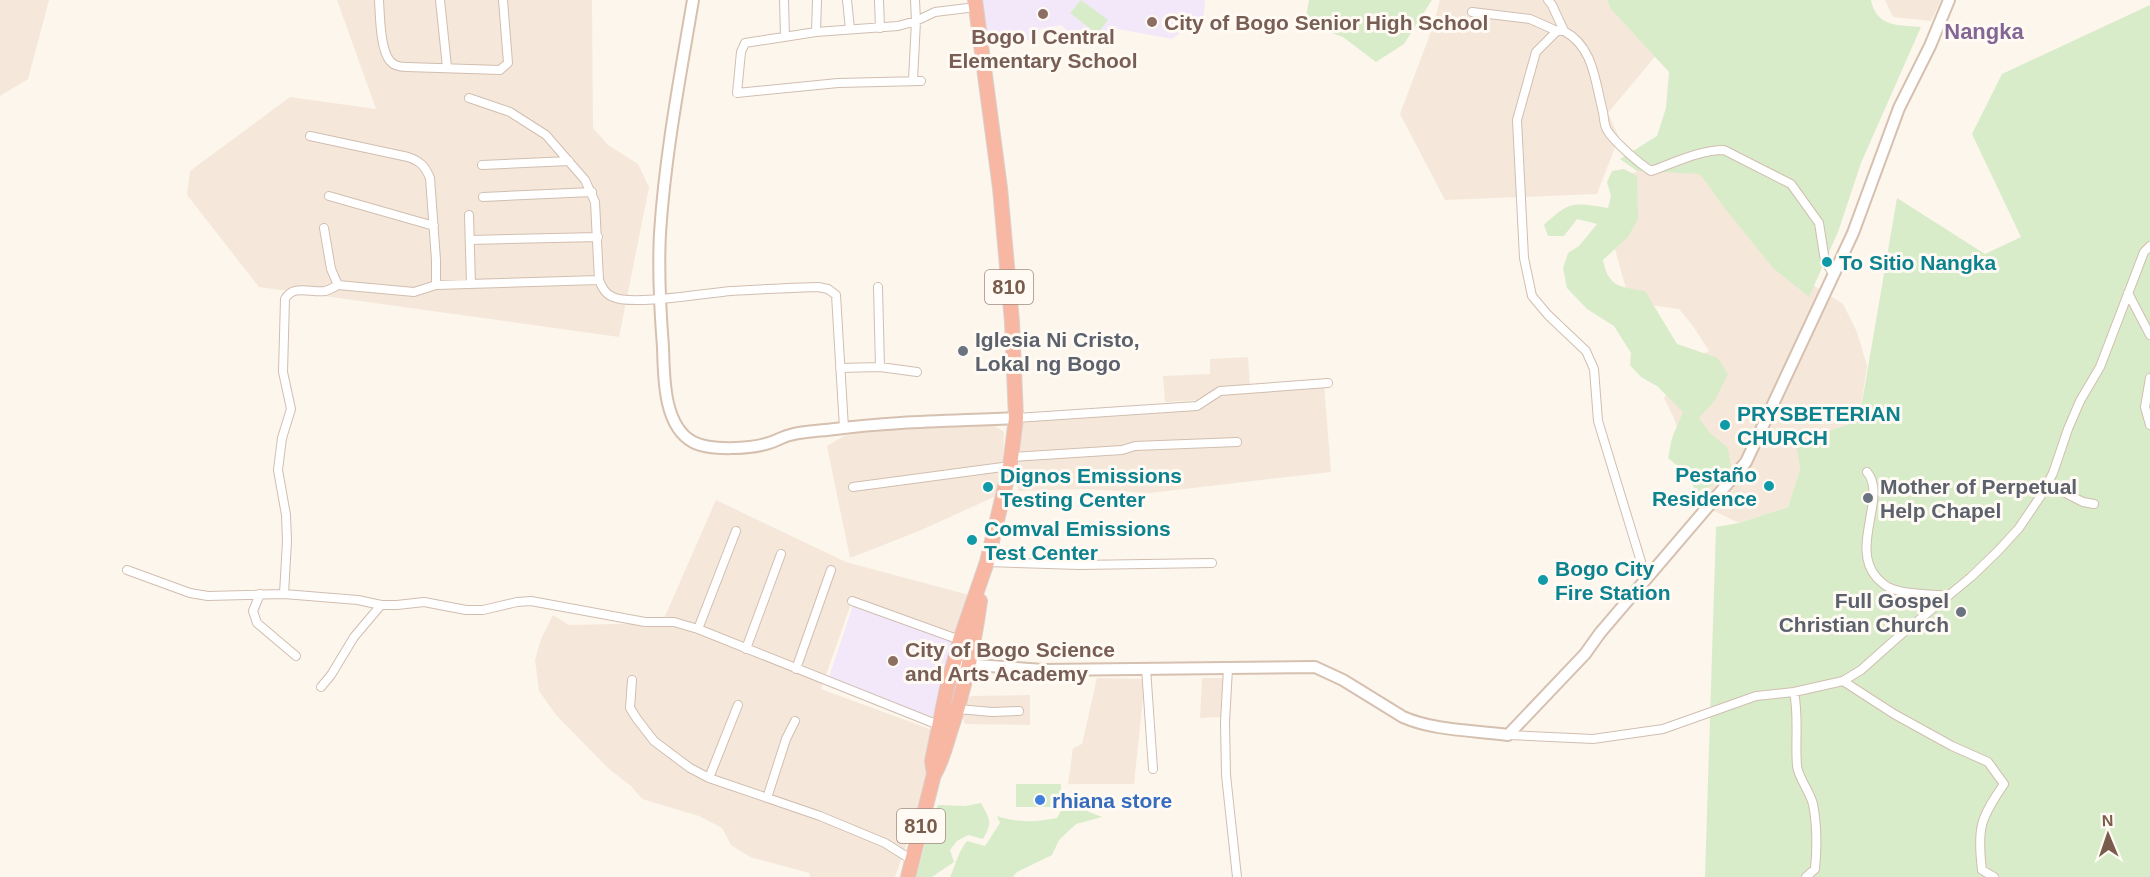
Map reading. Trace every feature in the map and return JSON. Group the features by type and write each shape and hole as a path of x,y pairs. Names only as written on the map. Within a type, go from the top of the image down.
{"highway":[{"name":"810","path":"945,727 958,709 969,666 986,568 1011,462 1016,418 1012,322 1000,188 975,4"},
{"name":"810","path":"908,877 934,774 941,763 949,680 960,640 986,568"},
{"path":"949,680 964,685"}],"main road":[{"path":"693,0 668,154 660,234 663,357 670,407 675,423 693,442 708,447 752,447 793,434 874,424 1016,418"},
{"path":"954,662 969,666 1043,670 1315,667 1343,680 1413,722 1508,735 1585,654 1646,578 1746,462 1853,233 1899,108 1950,0"}],"street":[{"path":"379,0 385,51 390,62 407,68 447,67 500,70 508,63 503,0"},
{"path":"440,0 447,67"},
{"path":"784,0 785,37"},
{"path":"816,32 817,0"},
{"path":"847,0 850,29"},
{"path":"879,0 880,28"},
{"path":"915,0 916,21 917,80 788,87 737,93 741,52 745,43 816,32 880,28 916,21 935,12 975,4"},
{"path":"1548,0 1552,5 1560,31"},
{"path":"1472,12 1508,15 1530,20 1560,31 1586,51 1594,67 1606,129 1620,146 1651,171 1696,154 1724,150 1791,184 1819,223 1815,224 1819,250 1834,276"},
{"path":"1560,31 1536,52 1517,120 1524,258 1532,296 1548,315 1586,351 1594,369 1598,421 1646,578"},
{"path":"469,98 510,112 546,135 585,180 595,202 599,280 603,290 611,297 622,300 818,287 828,289 836,295 844,428"},
{"path":"310,136 381,150 417,160 425,167 430,178 436,285"},
{"path":"482,165 569,161"},
{"path":"483,197 592,192"},
{"path":"329,196 434,226"},
{"path":"469,215 471,284"},
{"path":"324,228 331,269 338,285"},
{"path":"470,240 598,237"},
{"path":"1508,735 1575,740 1622,736 1663,729 1756,696 1794,692 1843,681 1862,670 1998,551 2019,528 2048,484 2067,429 2080,400 2100,367 2144,252 2150,246"},
{"path":"284,594 286,515 278,470 282,438 291,409 283,372 285,299 288,294 295,290 326,291 338,285 414,292 436,285 599,280"},
{"path":"878,287 880,367"},
{"path":"2128,293 2150,335"},
{"path":"840,368 880,367 917,372"},
{"path":"2150,378 2145,407 2150,425"},
{"path":"1016,418 1197,406 1220,391 1328,383"},
{"path":"853,487 1011,462 1122,450 1135,446 1238,442"},
{"path":"1866,472 1873,483 1866,552 1870,570 1886,587 1948,596"},
{"path":"2048,484 2083,502 2094,504"},
{"path":"698,629 736,531"},
{"path":"746,649 781,554"},
{"path":"986,568 1212,563"},
{"path":"127,570 190,593 208,596 284,594 336,597 397,605 424,602 466,610 483,610 531,601 645,622 674,622 698,629 945,727"},
{"path":"796,669 831,570"},
{"path":"260,594 253,611 257,623 296,656"},
{"path":"852,601 960,640"},
{"path":"321,687 354,637 381,604"},
{"path":"1146,668 1153,769"},
{"path":"1228,668 1225,722 1226,775 1237,877"},
{"path":"632,680 630,708 636,719 654,741 690,768 709,778 820,816 885,843 912,860"},
{"path":"1843,681 1894,714 1952,746 1988,762 2004,784 1986,810 1978,839 1982,870 1994,877"},
{"path":"1794,692 1797,706 1797,769 1813,805 1817,850 1815,869 1806,877"},
{"path":"709,778 738,705"},
{"path":"958,709 992,712 1019,711"},
{"path":"767,798 786,739 795,721"}],"shaded area":[{"path":"0,0 49,0 28,79 0,96"},
{"path":"337,0 592,0 593,128 608,145 638,164 649,187 619,337 259,287 187,195 190,171 290,97 376,109"},
{"path":"981,0 1205,0 1204,15 1172,39 1113,28 1099,39 1079,42 1061,25 1039,29 1037,39 986,44"},
{"path":"1440,0 1618,0 1663,47 1608,113 1619,137 1597,194 1445,200 1400,114 1432,29"},
{"path":"1885,0 1941,0 1931,21 1893,17"},
{"path":"1706,143 1788,269 1843,304 1857,332 1867,366 1859,420 1796,443 1800,470 1788,507 1739,523 1708,508 1701,470 1683,446 1674,418 1664,398 1690,360 1709,351 1679,309 1650,305 1626,289 1613,242 1631,174"},
{"path":"1248,357 1250,385 1216,388 1201,400 1165,402 1163,376 1210,374 1210,359"},
{"path":"1324,384 1331,472 1150,493 1084,489 1018,491 1021,420 1203,407 1220,394"},
{"path":"992,424 1004,432 1003,467 994,497 919,531 850,558 827,446 844,436 882,427"},
{"path":"716,500 846,562 969,595 955,639 851,604 821,689 935,731 925,756 929,772 918,812 895,877 810,877 809,873 750,857 731,845 722,828 699,816 642,799 556,715 539,691 535,660 541,639 553,615 569,625 662,623"},
{"name":"City of Bogo Science and Arts Academy","path":"853,605 957,642 936,718 828,680"},
{"path":"1097,678 1145,679 1134,784 1068,784 1073,748 1082,744"},
{"path":"1202,678 1226,678 1223,717 1200,718"},
{"path":"1030,695 1030,725 965,724 961,714 966,700 971,696"}],"green space":[{"path":"1081,0 1108,20 1097,34 1070,13"},
{"path":"1309,0 1432,0 1404,44 1376,62 1343,37 1305,23"},
{"path":"1607,0 1871,0 1874,9 1883,20 1896,25 1921,27 1861,163 1838,232 1809,297 1773,268 1700,174 1637,171 1620,159 1657,136 1666,108 1669,72 1611,9"},
{"path":"2150,5 2150,877 1705,877 1716,527 1739,523 1788,507 1800,470 1796,443 1859,420 1897,198 1985,254 2021,237 1972,134 2002,74"},
{"path":"1624,169 1637,176 1638,219 1628,237 1603,260 1608,276 1622,287 1645,291 1677,344 1718,358 1728,374 1715,400 1699,418 1709,432 1728,448 1731,467 1721,481 1697,492 1681,469 1668,458 1672,438 1683,412 1657,386 1641,377 1630,365 1631,353 1614,326 1587,309 1567,288 1563,268 1568,253 1579,246 1597,224 1577,219 1564,236 1548,236 1544,225 1560,211 1573,205 1608,208 1611,196 1607,182 1612,171"},
{"path":"1016,784 1061,784 1061,807 1016,807"},
{"path":"1071,799 1089,812 1102,817 1076,824 1059,840 1052,855 1017,872 1013,877 950,877 967,841 985,846 1000,823 997,816 1027,821 1057,818 1064,805"},
{"path":"981,803 989,821 983,839 968,835 957,841 950,850 954,862 932,877 916,877 938,805 965,806"}],"place":[{"name":"Bogo I Central Elementary School","path":"1043,14"},
{"name":"City of Bogo Senior High School","path":"1152,22"},
{"name":"To Sitio Nangka","path":"1827,262"},
{"name":"Iglesia Ni Cristo, Lokal ng Bogo","path":"963,351"},
{"name":"PRYSBETERIAN CHURCH","path":"1725,425"},
{"name":"Pestaño Residence","path":"1769,486"},
{"name":"Dignos Emissions Testing Center","path":"988,487"},
{"name":"Mother of Perpetual Help Chapel","path":"1868,498"},
{"name":"Comval Emissions Test Center","path":"972,540"},
{"name":"Bogo City Fire Station","path":"1543,580"},
{"name":"Full Gospel Christian Church","path":"1961,612"},
{"name":"City of Bogo Science and Arts Academy","path":"893,661"},
{"name":"rhiana store","path":"1040,800"}],"district":[{"name":"Nangka","path":"1984,31"}]}
